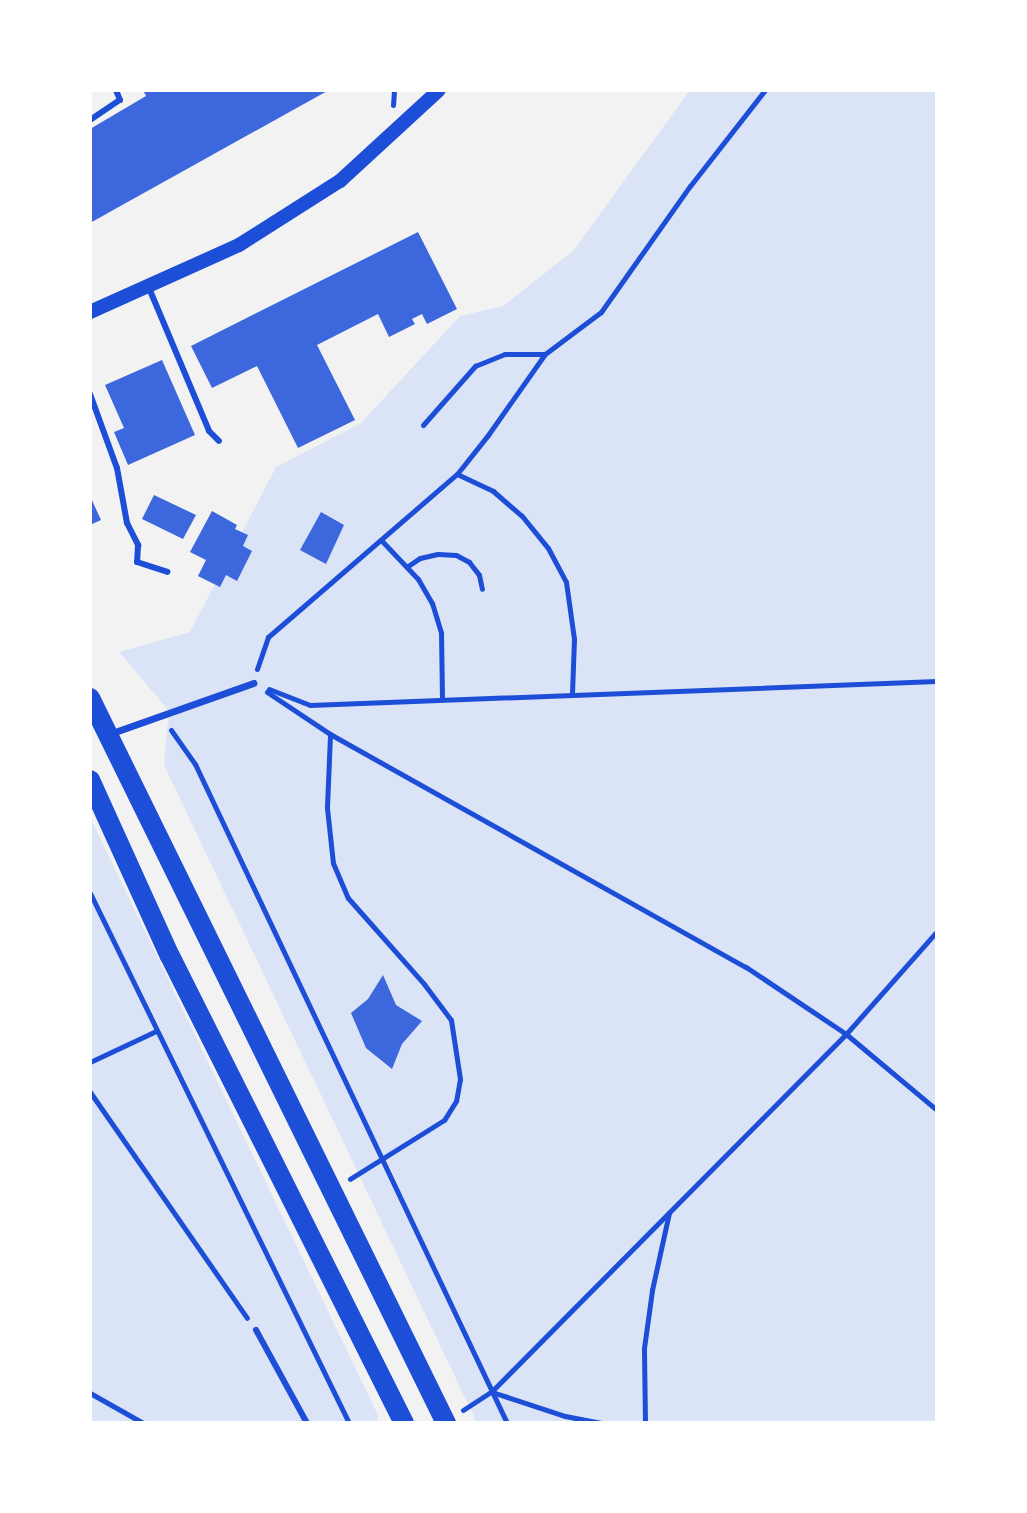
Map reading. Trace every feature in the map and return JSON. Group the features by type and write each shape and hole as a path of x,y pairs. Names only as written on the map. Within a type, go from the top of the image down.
{"highway":[{"path":"90,698 446,1423"},
{"path":"90,780 170,956 404,1423"}],"street":[{"path":"90,312 239,245 340,181 439,90"},
{"path":"108,735 253,683"}],"lane":[{"path":"90,120 120,100 116,90"},
{"path":"148,287 209,431 219,441"},
{"path":"90,394 117,468 127,523 138,545 137,562 167,572"},
{"path":"256,1330 307,1423"}],"path":[{"path":"253,683 268,637 457,474 545,354 601,312 690,186 765,90"},
{"path":"423,425 475,366 505,354 545,354"},
{"path":"457,474 493,491 522,516 548,548 566,582 574,639 572,693"},
{"path":"381,539 408,566 432,603 441,633 442,699"},
{"path":"408,566 420,558 456,555 469,562 479,575 482,589"},
{"path":"253,683 310,705 937,681"},
{"path":"253,683 330,734 746,967 846,1034 937,1110"},
{"path":"161,715 195,764 507,1423"},
{"path":"330,734 327,808 333,863 348,898 424,984 451,1020 460,1079 456,1101 444,1120 381,1162 331,1189"},
{"path":"90,893 349,1423"},
{"path":"491,1392 846,1034 937,931"},
{"path":"90,1062 156,1031"},
{"path":"90,1092 256,1330"},
{"path":"645,1423 644,1348 669,1212"},
{"path":"491,1392 565,1416 601,1423"},
{"path":"90,1393 143,1423"}],"shaded area":[{"path":"690,90 937,90 937,1423 477,1423 164,765 169,711 119,652 190,632 276,467 361,423 460,316 503,306 573,251"},
{"path":"90,817 378,1415 377,1423 90,1423"}],"building":[{"path":"143,90 329,90 90,223 90,129 146,96"},
{"path":"418,232 457,309 427,324 422,314 412,319 415,324 389,337 378,314 317,345 355,420 298,448 257,366 212,388 191,346"},
{"path":"162,360 195,435 128,465 114,432 124,428 105,385"},
{"path":"154,495 196,515 183,539 142,519"},
{"path":"90,496 101,520 90,525"},
{"path":"212,511 248,535 243,546 252,551 237,581 226,575 220,587 198,576 206,560 190,552"},
{"path":"321,512 344,525 326,564 300,550"},
{"path":"383,975 396,1005 422,1021 402,1044 392,1069 366,1048 351,1013 368,999"}]}
